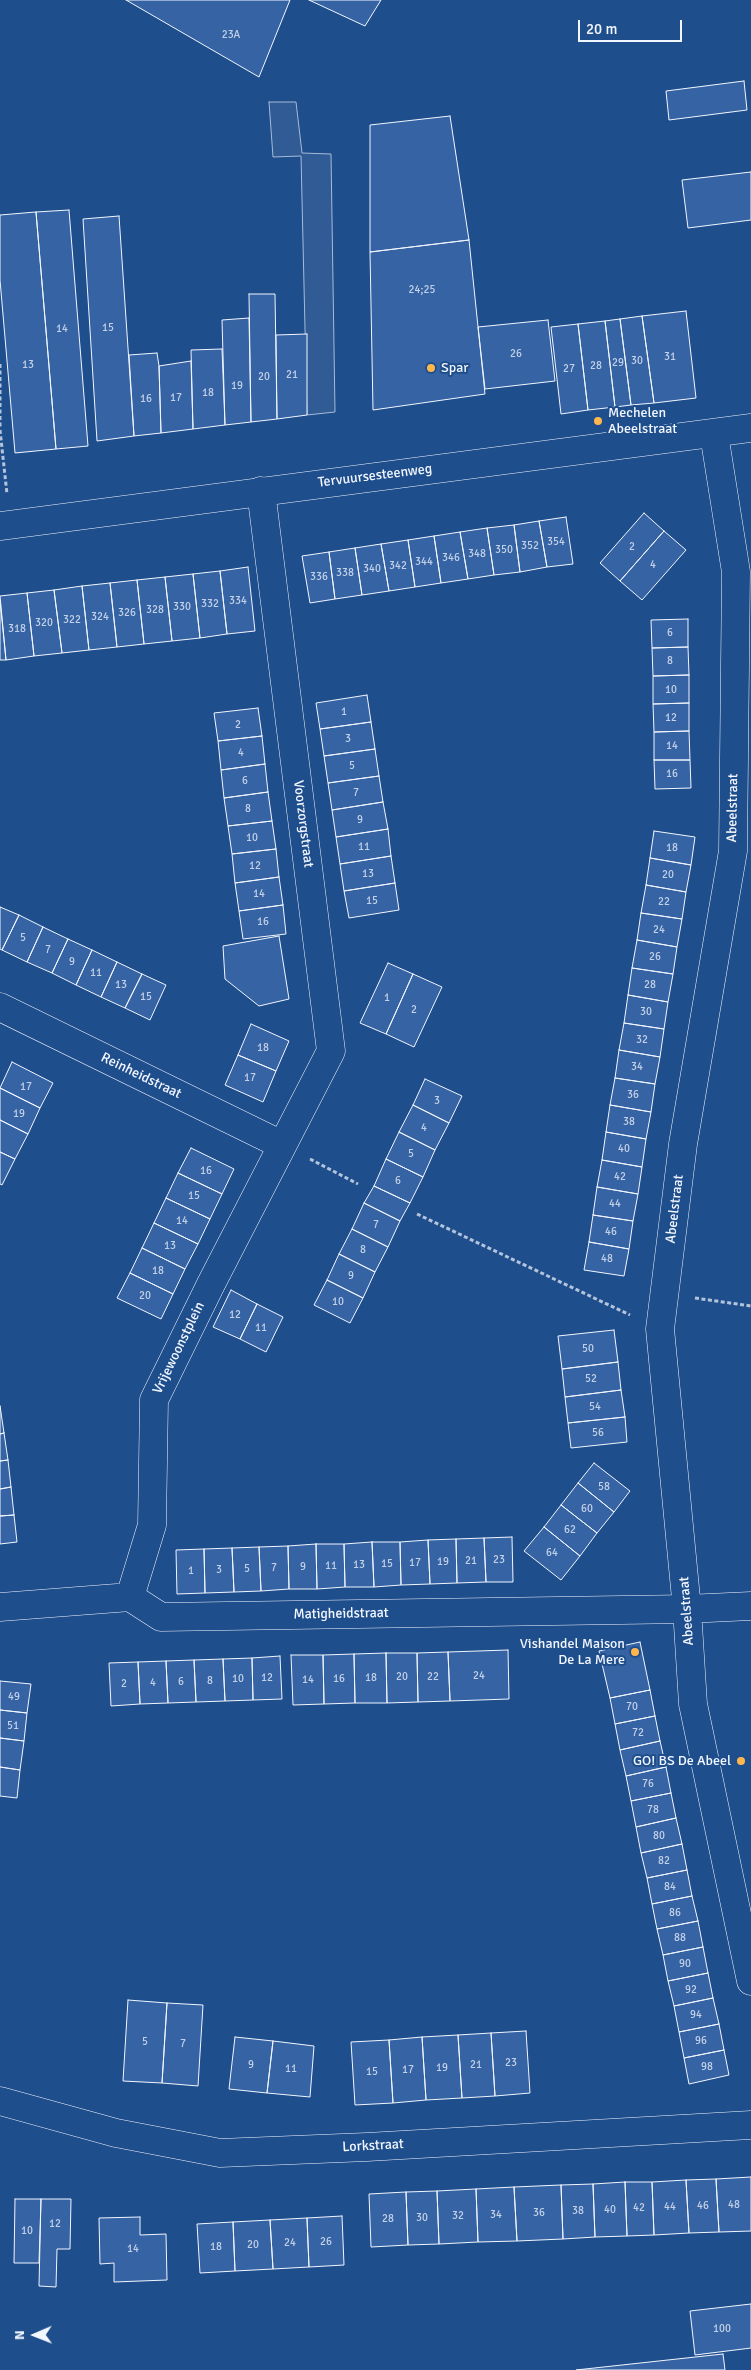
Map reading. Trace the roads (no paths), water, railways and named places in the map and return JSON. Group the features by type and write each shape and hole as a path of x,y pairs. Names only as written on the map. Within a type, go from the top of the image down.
{"street":[{"name":"Tervuursesteenweg","path":"5,525 751,428"},
{"name":"Abeelstraat","path":"714,434 736,572 733,851 683,1144 660,1329 688,1609 693,1704 751,1982"},
{"name":"Voorzorgstraat","path":"261,491 331,1051 282,1145"},
{"name":"Reinheidstraat","path":"0,1007 282,1145"},
{"name":"Vrijewoonstplein","path":"130,1597 152,1525 154,1400 282,1145"},
{"path":"0,1607 130,1597"},
{"name":"Matigheidstraat","path":"130,1597 161,1617 688,1609 751,1606"},
{"name":"Lorkstraat","path":"0,2101 116,2133 220,2153 366,2147 751,2125"}],"place":[{"name":"Spar","path":"431,368"},
{"name":"Mechelen Abeelstraat","path":"598,421"},
{"name":"Vishandel Maison De La Mere","path":"635,1652"},
{"name":"GO! BS De Abeel","path":"741,1761"}]}
